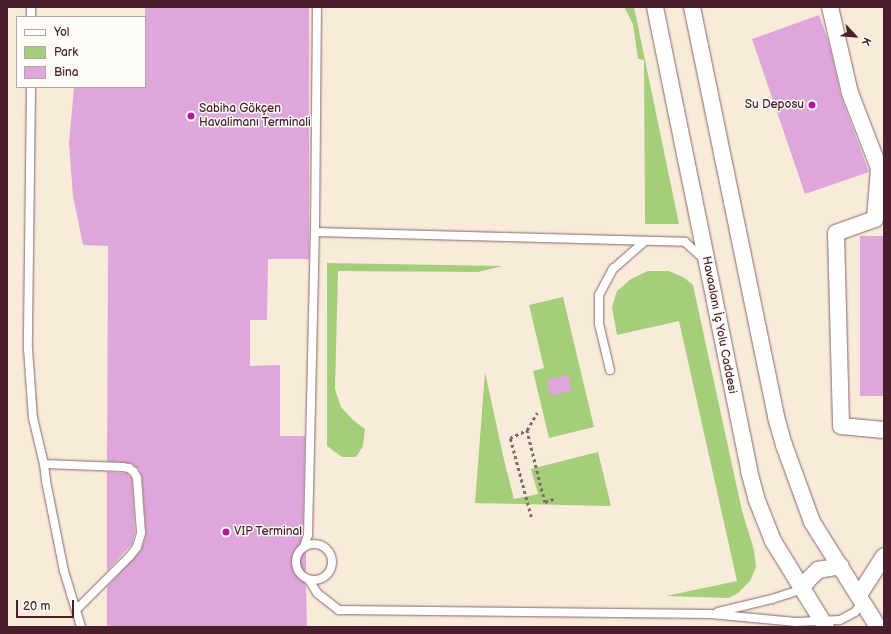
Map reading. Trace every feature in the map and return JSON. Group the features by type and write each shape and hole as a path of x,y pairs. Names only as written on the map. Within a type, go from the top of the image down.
{"street":[{"name":"Havaalanı İç Yolu Caddesi","path":"655,7 748,472 756,498 773,541 824,624"},
{"path":"692,7 776,417 791,467 812,522 879,624"},
{"path":"830,7 850,93 879,168 875,219 836,233 841,426 884,430"},
{"path":"861,598 884,556"},
{"path":"802,589 807,581 818,570 841,566"}],"lane":[{"path":"304,547 308,535 315,232 317,7"},
{"path":"31,88 28,349 33,418 44,464 64,571 80,627"},
{"path":"315,232 685,242 706,261"},
{"path":"610,370 599,324 599,295 613,269 645,241"},
{"path":"44,464 129,468 134,472 137,478 141,533 137,547 130,556 76,610"},
{"path":"309,580 321,580 328,575 332,569 333,561 331,554 326,548 319,544 311,544 298,552 296,561 297,569 302,576 309,580 317,593 339,610 711,614 824,624 840,620 855,612 861,598"},
{"path":"711,614 772,599 802,589"}],"path":[{"path":"531,516 510,438 527,430 537,413"},
{"path":"527,430 545,502 556,498"}],"green space":[{"path":"624,7 634,7 679,224 645,224 644,60 638,59 633,24"},
{"path":"327,263 503,266 478,272 338,271 335,389 341,407 353,420 365,429 363,446 356,457 342,457 327,446"},
{"path":"648,271 669,271 683,277 693,285 742,511 754,550 756,567 750,581 738,593 729,598 666,596 737,581 679,321 617,335 612,307 617,291 631,279"},
{"path":"563,297 594,427 549,438 533,371 544,368 529,305"},
{"path":"485,372 514,499 538,494 531,469 598,452 611,506 475,503"}],"building":[{"path":"145,7 309,7 309,259 268,259 267,320 250,320 250,366 280,365 280,436 305,436 303,534 299,548 302,552 306,552 306,575 304,580 306,586 307,627 107,627 107,587 141,550 146,535 142,478 139,469 132,464 107,461 108,246 83,245 73,196 69,143 74,88 146,88"},
{"name":"Su Deposu","path":"819,15 829,43 841,96 869,172 805,194 752,39"},
{"path":"860,236 884,236 884,396 860,396"},
{"path":"568,375 572,391 551,396 547,380"},
{"path":"107,472 127,473 132,479 135,532 132,544 107,571"}],"place":[{"name":"Su Deposu","path":"812,105"},
{"name":"Sabiha Gökçen Havalimanı Terminali","path":"191,116"},
{"name":"VIP Terminal","path":"226,532"}]}
